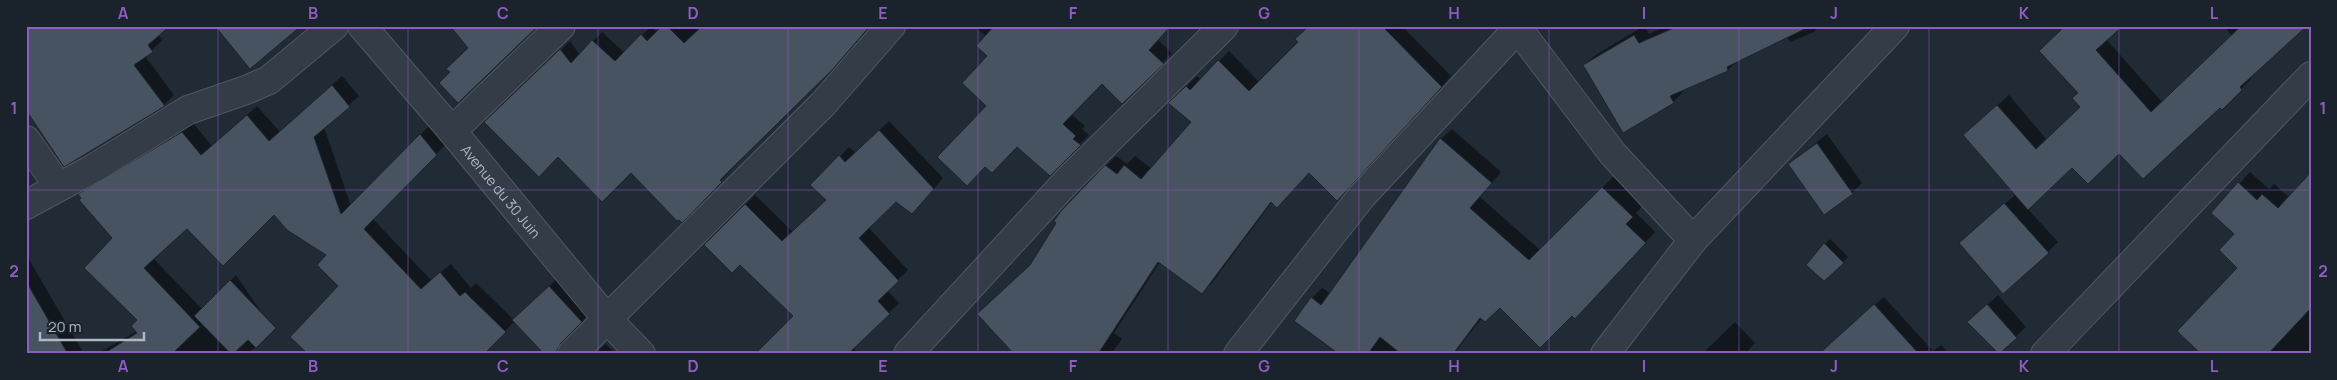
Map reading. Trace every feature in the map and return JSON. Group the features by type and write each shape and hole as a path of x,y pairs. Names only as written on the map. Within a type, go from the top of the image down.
{"street":[{"path":"26,205 188,110 269,80 334,26"},
{"name":"Avenue du 30 Juin","path":"362,26 607,318 642,354"},
{"path":"452,131 561,26"},
{"path":"572,354 823,104 891,26"},
{"path":"908,354 1068,180 1224,26"},
{"path":"1605,354 1693,240 1895,26"},
{"path":"1238,354 1361,197 1517,27 1613,154 1693,240"},
{"path":"2045,354 2311,76"},
{"path":"26,140 59,187"}],"building":[{"path":"26,26 170,26 148,45 153,52 134,65 165,106 64,167 26,110"},
{"path":"215,26 301,26 250,69"},
{"path":"450,26 538,26 458,103 439,83 450,72 446,69 468,48"},
{"path":"662,26 667,26 684,43 702,26 870,26 832,70 720,180 722,182 682,223 679,220 677,221 631,173 602,202 558,157 539,177 484,122 560,49 571,63 592,40 615,61 641,34 647,41"},
{"path":"994,26 1171,26 1149,50 1164,64 1122,104 1102,84 1063,124 1076,136 1073,139 1081,145 1050,176 1017,147 992,173 985,167 967,186 937,157 986,106 962,83 987,56 976,46"},
{"path":"1309,26 1382,26 1442,87 1337,201 1309,173 1277,208 1271,202 1202,294 1158,262 1098,354 1014,354 977,314 1030,265 1056,223 1054,221 1061,211 1105,165 1117,174 1124,165 1141,179 1191,122 1168,103 1186,86 1190,90 1218,60 1249,91 1298,42 1295,39"},
{"path":"1678,26 1811,26 1727,67 1728,71 1670,96 1674,103 1623,133 1583,65 1634,35 1639,43"},
{"path":"2065,26 2123,26 2096,50 2151,112 2241,26 2307,26 2240,87 2242,90 2222,110 2220,108 2143,179 2119,154 2088,184 2072,168 2028,210 1963,135 1997,105 2036,149 2080,107 2072,98 2078,93 2039,51"},
{"path":"332,85 350,107 314,137 341,214 420,134 437,155 364,229 421,289 440,272 460,296 465,292 506,332 484,354 308,354 290,337 338,286 317,265 326,255 287,230 274,215 223,266 187,229 144,268 200,327 172,354 103,354 137,333 131,326 137,320 84,268 112,238 79,200 81,198 78,194 182,132 201,155 247,115 269,141"},
{"path":"879,130 934,189 912,214 896,202 859,238 899,281 878,301 890,314 848,354 755,354 793,316 740,265 732,273 704,245 745,204 782,241 826,200 810,185 839,155 845,162"},
{"path":"1440,138 1492,183 1470,208 1529,260 1602,187 1633,217 1626,224 1646,243 1575,319 1572,316 1540,348 1500,308 1485,322 1480,318 1453,354 1401,354 1380,337 1368,354 1339,354 1294,321 1311,297 1321,305"},
{"path":"1817,143 1853,194 1824,215 1788,164"},
{"path":"2311,172 2311,308 2268,354 2201,354 2177,331 2237,268 2219,250 2234,234 2211,213 2238,182 2257,200 2262,194 2278,208"},
{"path":"2004,203 2049,253 2003,294 1959,243"},
{"path":"1824,243 1844,263 1824,281 1806,265"},
{"path":"230,280 276,328 256,348 248,340 233,354 194,316"},
{"path":"26,281 68,354 26,354"},
{"path":"549,286 582,322 561,343 555,354 544,354 512,320"},
{"path":"1874,304 1919,354 1819,354"},
{"path":"1987,304 2017,338 1999,354 1967,322"}]}
